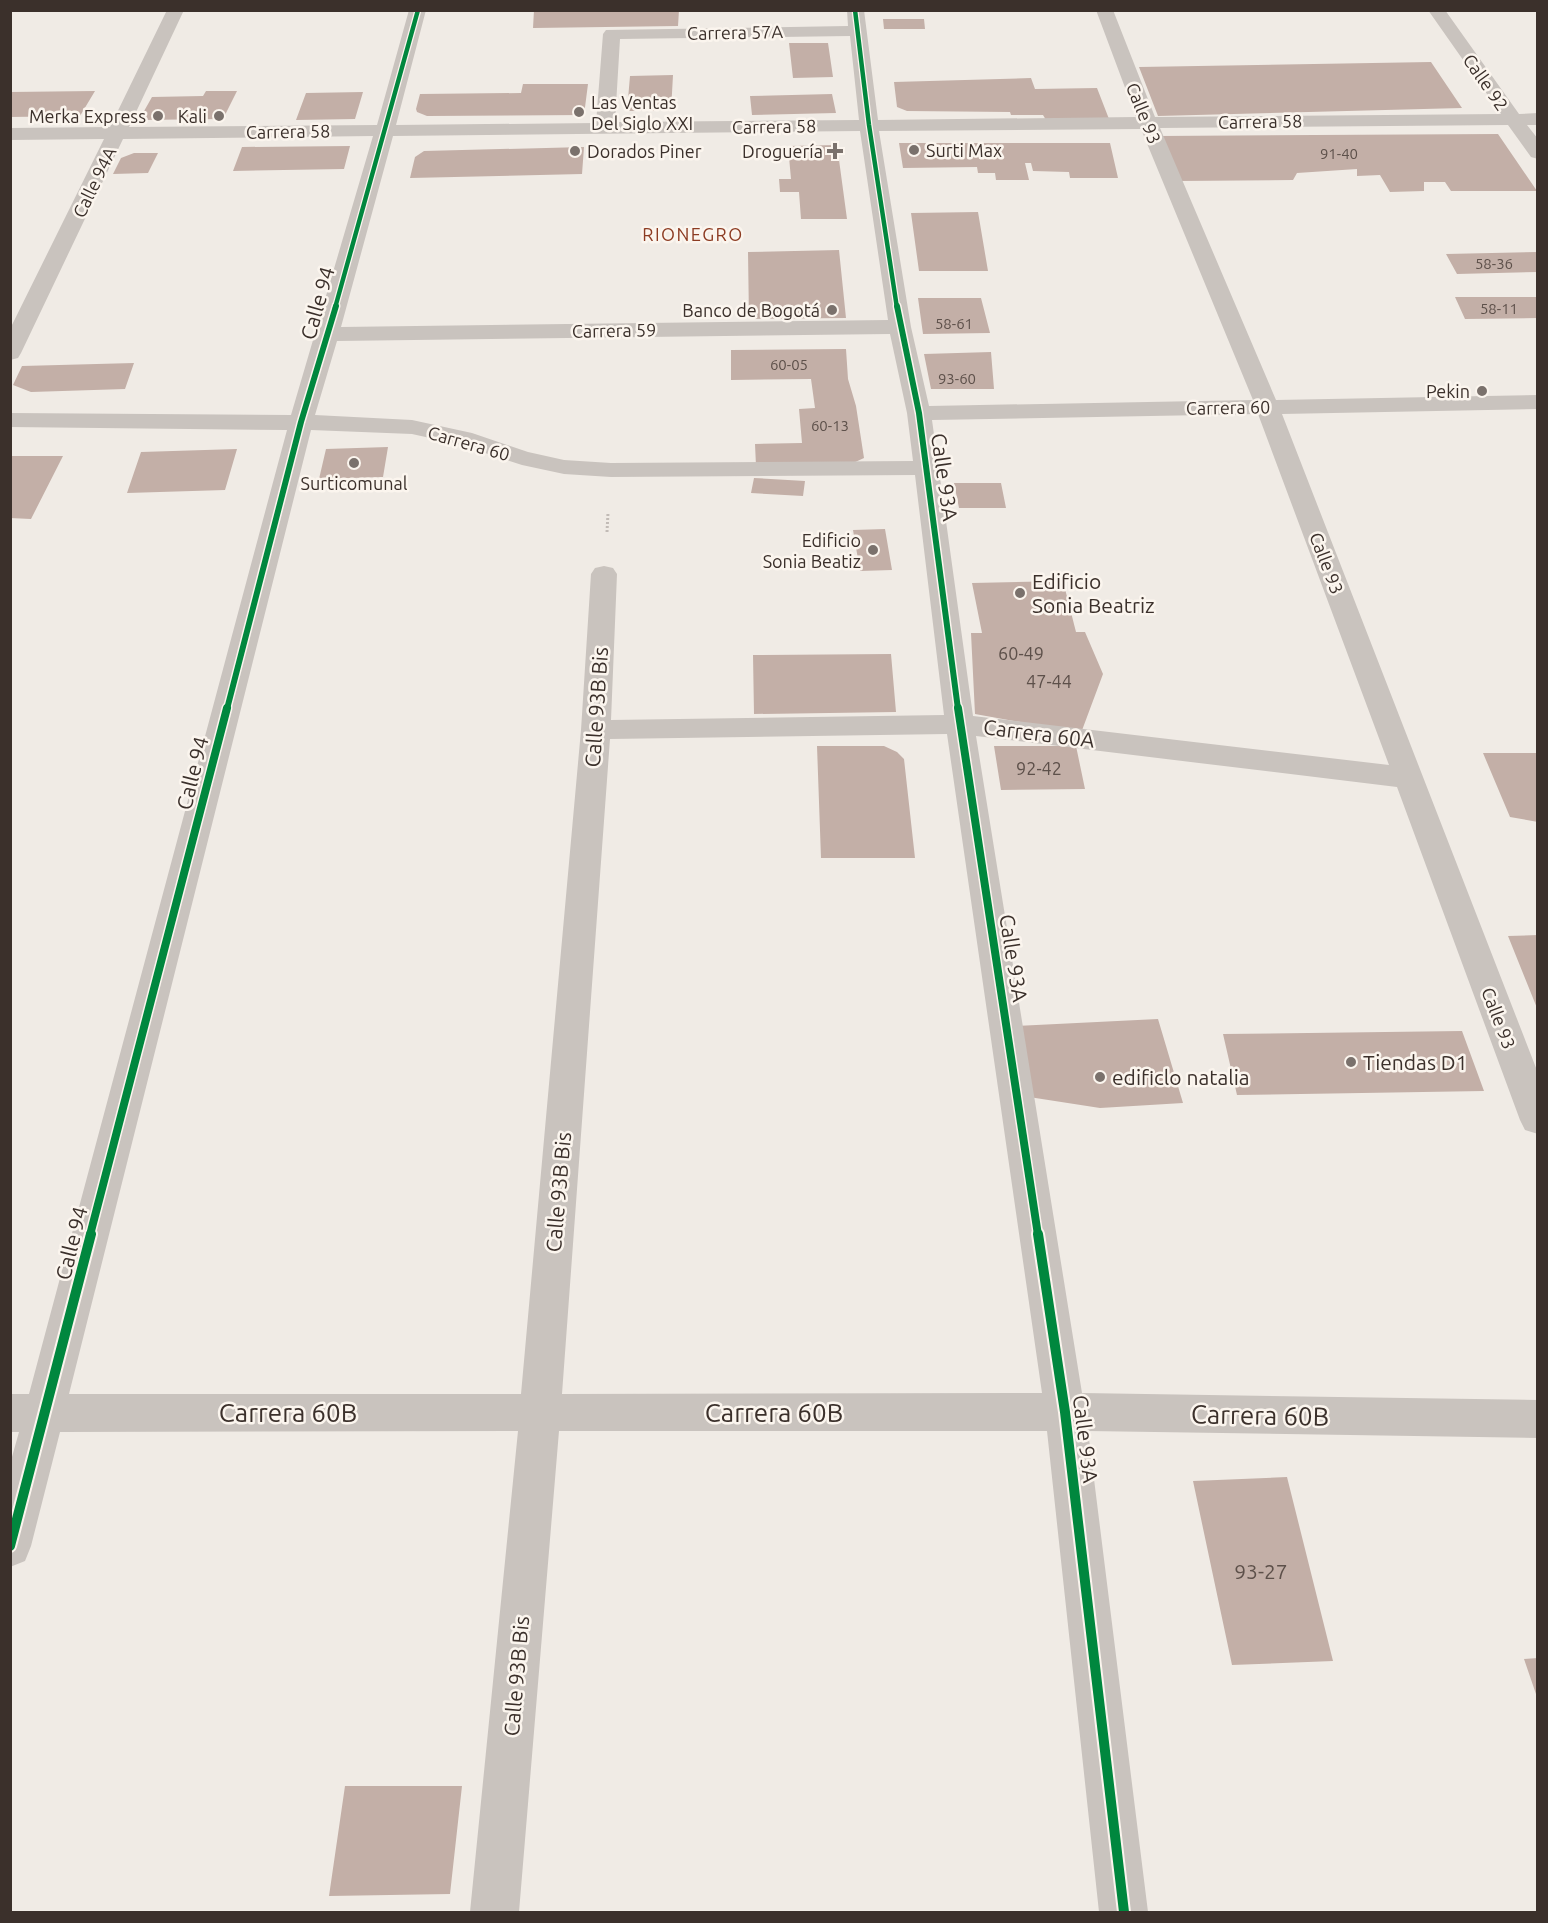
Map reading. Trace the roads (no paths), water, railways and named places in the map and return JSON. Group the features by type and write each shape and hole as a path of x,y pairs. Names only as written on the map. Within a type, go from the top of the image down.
{"street":[{"name":"Calle 94A","path":"10,353 176,10"},
{"name":"Calle 94","path":"10,1546 28,1413 301,422 328,334 418,10"},
{"name":"Calle 93A","path":"855,10 869,125 900,327 919,413 960,724 1065,1412 1124,1912"},
{"name":"Calle 93","path":"1104,10 1148,123 1267,406 1538,1120"},
{"name":"Calle 92","path":"1436,10 1538,153"},
{"name":"Carrera 57A","path":"605,128 612,34 857,31"},
{"name":"Carrera 58","path":"10,134 1538,119"},
{"name":"Carrera 59","path":"328,334 900,327"},
{"name":"Carrera 60","path":"919,413 1538,402"},
{"name":"Carrera 60","path":"10,420 301,422 412,427 462,438 522,458 564,467 611,470 926,468"},
{"name":"Calle 93B Bis","path":"495,1912 540,1413 596,730 604,574"},
{"name":"Carrera 60A","path":"596,730 960,724 1408,778"},
{"name":"Carrera 60B","path":"28,1413 1065,1412 1538,1419"}],"place":[{"name":"Las Ventas Del Siglo XXI","path":"579,112"},
{"name":"Merka Express","path":"158,116"},
{"name":"Kali","path":"219,116"},
{"name":"Surti Max","path":"914,150"},
{"name":"Dorados Piner","path":"575,151"},
{"name":"Droguería","path":"835,151"},
{"name":"Banco de Bogotá","path":"832,310"},
{"name":"Pekin","path":"1482,391"},
{"name":"Surticomunal","path":"354,463"},
{"name":"Edificio Sonia Beatiz","path":"873,550"},
{"name":"Edificio Sonia Beatriz","path":"1020,593"},
{"name":"Tiendas D1","path":"1351,1062"},
{"name":"edificlo natalia","path":"1100,1077"}],"district":[{"name":"RIONEGRO","path":"693,234"}]}
